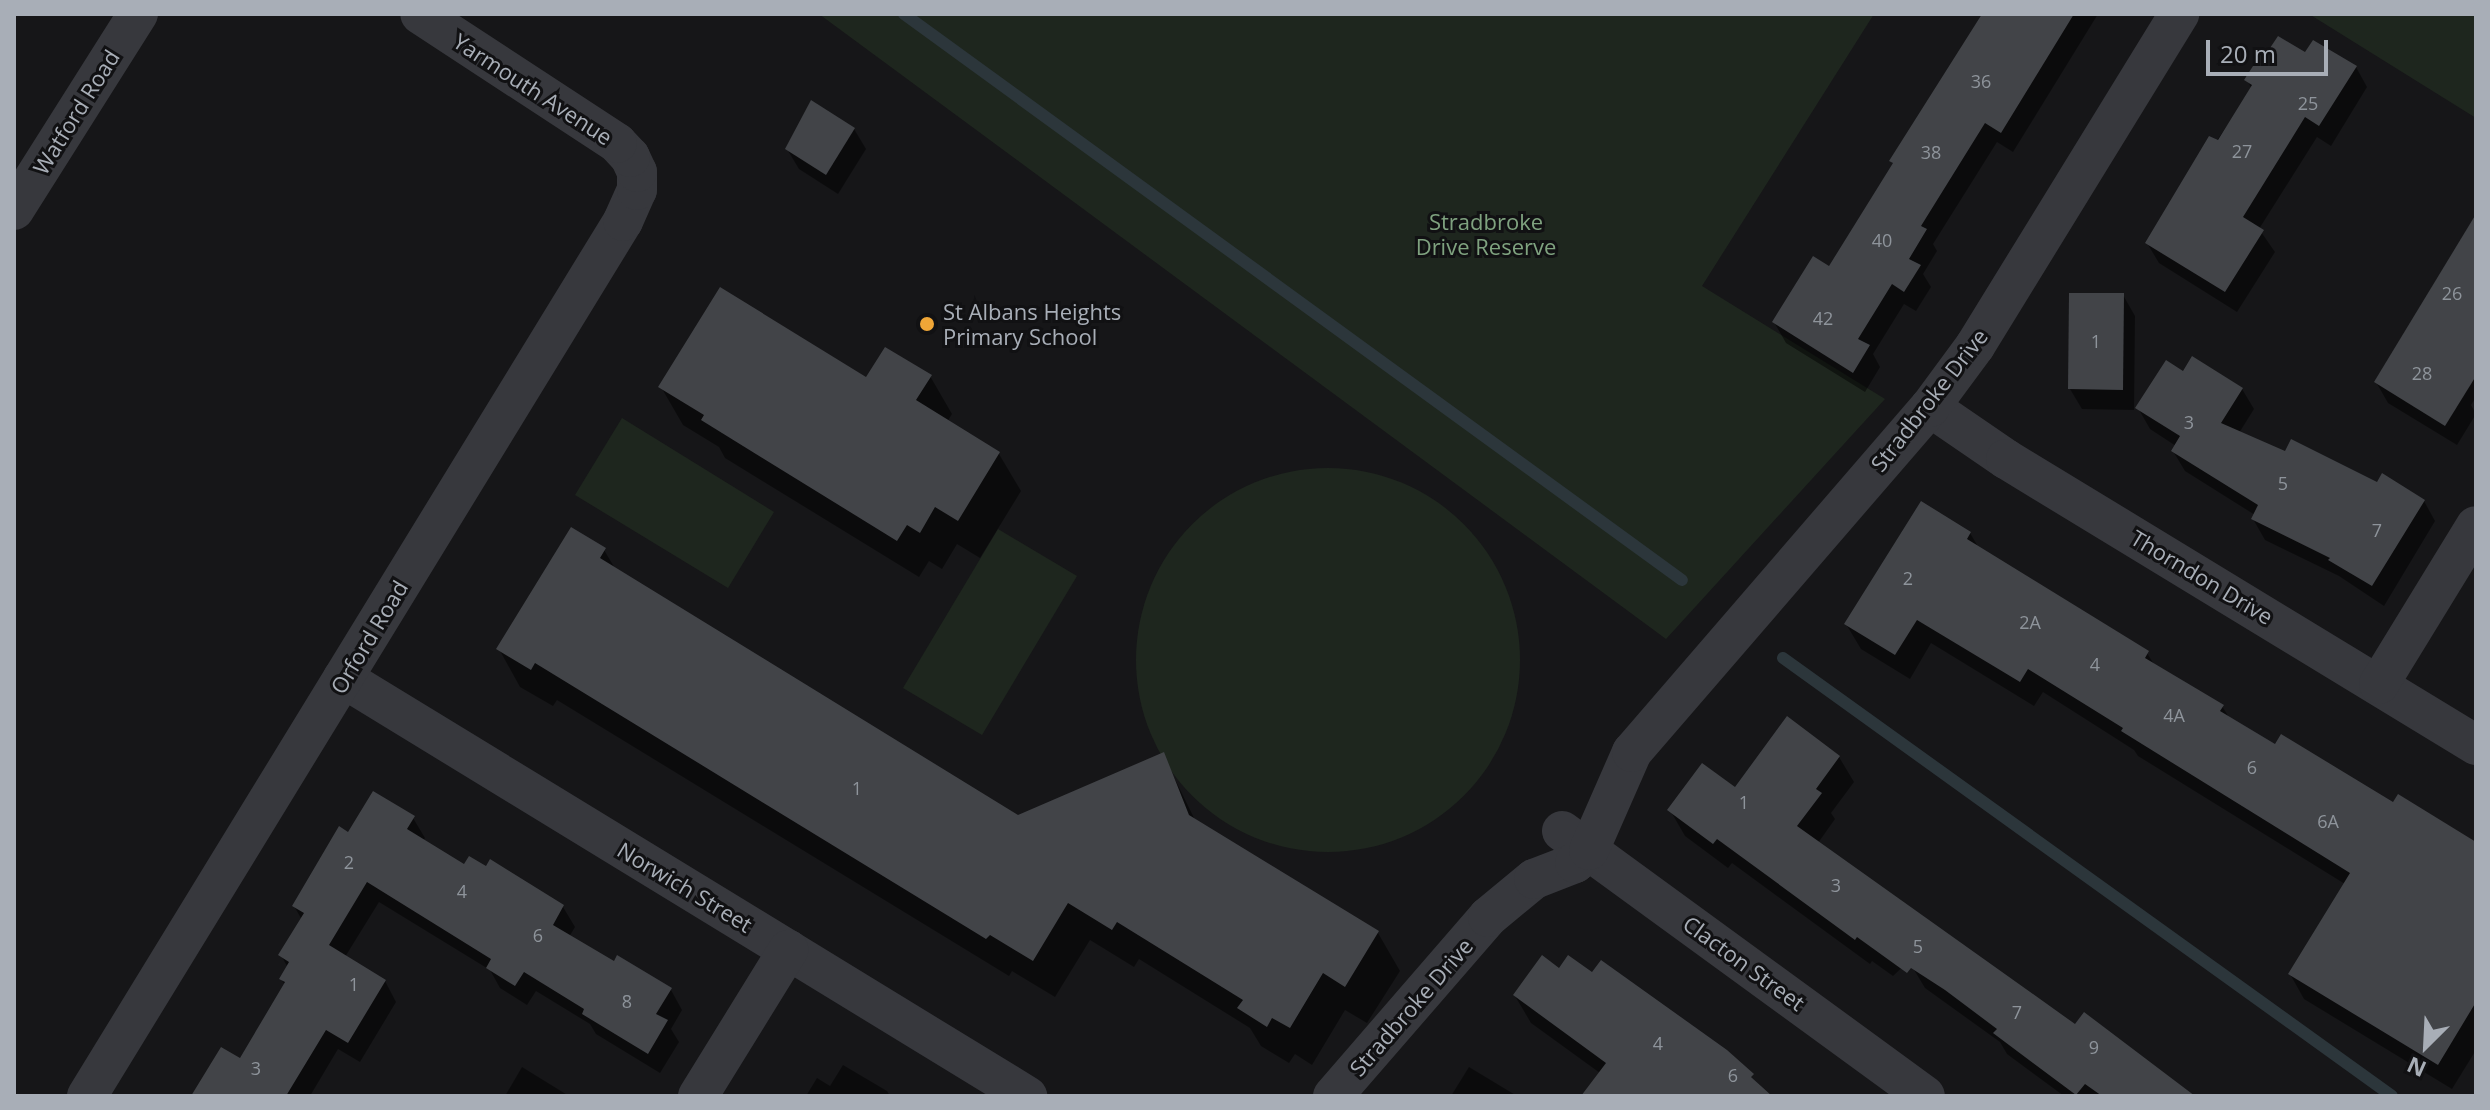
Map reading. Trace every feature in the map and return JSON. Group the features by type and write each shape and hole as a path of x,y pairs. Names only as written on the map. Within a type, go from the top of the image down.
{"street":[{"name":"Watford Road","path":"14,210 138,14"},
{"name":"Yarmouth Avenue","path":"420,14 617,143 630,157 637,172"},
{"name":"Stradbroke Drive","path":"1333,1096 1488,917 1534,879 1575,863 1577,813 1598,772 1632,752 1930,407 2010,291 2179,14"},
{"name":"Orford Road","path":"87,1096 623,221 637,190 637,172"},
{"name":"Thorndon Drive","path":"1930,407 2019,467 2476,745"},
{"path":"2379,684 2476,526"},
{"name":"Norwich Street","path":"343,678 1027,1096"},
{"name":"Clacton Street","path":"1575,840 1925,1096"},
{"path":"698,1096 788,950"}],"green space":[{"name":"Stradbroke Drive Reserve","path":"819,14 1874,14 1702,286 1885,399 1666,639"},
{"path":"2309,14 2476,14 2476,118"},
{"path":"622,418 774,512 728,588 575,495"},
{"path":"1328,468 1366,471 1402,482 1435,500 1464,524 1488,553 1506,586 1517,622 1520,660 1517,698 1506,734 1488,767 1464,796 1435,820 1402,838 1366,849 1328,852 1290,849 1254,838 1221,820 1192,796 1168,767 1150,734 1139,698 1136,660 1139,622 1150,586 1168,553 1192,524 1221,500 1254,482 1290,471"},
{"path":"998,529 1077,576 982,735 903,688"}],"building":[{"path":"1982,14 2074,14 2001,133 1985,123 1921,226 1927,229 1909,259 1921,265 1904,292 1892,284 1858,339 1870,345 1853,373 1772,322 1813,256 1829,266 1893,163 1889,161"},
{"path":"2278,36 2305,52 2313,40 2357,66 2319,126 2305,117 2243,217 2264,230 2225,292 2145,243 2209,136 2218,140 2252,85 2244,80 2264,49 2268,51"},
{"path":"811,100 855,128 826,175 785,149"},
{"path":"2476,214 2476,376 2445,426 2374,382"},
{"path":"720,287 866,377 885,347 932,375 916,400 1000,452 958,521 935,507 920,533 907,525 897,541 701,420 704,415 658,387"},
{"path":"2069,293 2124,293 2123,390 2068,389"},
{"path":"2192,356 2243,388 2221,423 2285,451 2291,439 2377,482 2382,473 2425,500 2372,586 2328,560 2330,558 2251,519 2258,505 2171,451 2180,436 2135,408 2166,360 2183,371"},
{"path":"1921,501 1971,532 1967,539 2149,651 2145,658 2224,705 2220,711 2275,744 2281,734 2393,802 2398,794 2476,842 2476,1002 2438,1065 2288,974 2350,873 2121,731 2123,728 2028,669 2020,682 1917,620 1895,655 1844,624"},
{"path":"571,527 606,548 600,558 1018,815 1164,752 1189,815 1379,931 1345,987 1323,973 1290,1028 1272,1018 1267,1027 1237,1008 1243,1000 1117,922 1112,930 1068,903 1033,961 990,935 986,939 535,663 531,670 496,649"},
{"path":"1787,716 1840,756 1816,789 1822,793 1797,826 2075,1024 2084,1012 2195,1096 2102,1096 2085,1084 2076,1095 1993,1033 1997,1029 1945,990 1911,968 1907,973 1857,937 1855,940 1717,839 1713,844 1667,810 1702,763 1735,787"},
{"path":"373,791 415,816 407,829 464,864 469,856 486,866 490,859 564,905 553,925 614,961 617,955 672,988 656,1014 668,1020 648,1054 582,1014 584,1009 524,972 515,986 486,968 491,959 367,882 329,945 386,980 348,1043 326,1030 286,1096 191,1096 221,1047 240,1058 285,982 279,979 289,962 278,955 304,913 292,906 339,826 348,832"},
{"path":"1542,955 1559,968 1568,955 1592,972 1601,960 1727,1050 1754,1074 1751,1077 1772,1096 1581,1096 1606,1063 1513,995"}],"waterway":[{"path":"904,14 1682,580"},
{"path":"1783,658 2392,1096"}],"place":[{"name":"St Albans Heights Primary School","path":"927,324"}]}
